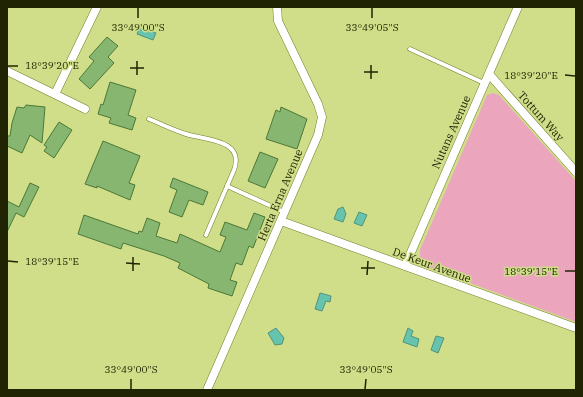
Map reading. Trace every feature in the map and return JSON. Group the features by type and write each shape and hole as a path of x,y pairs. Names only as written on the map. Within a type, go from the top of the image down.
{"street":[{"path":"55,94 97,7"},
{"name":"Herta Erna Avenue","path":"207,390 318,135 322,117 318,104 279,25 276,16 277,7"},
{"name":"Nutans Avenue","path":"405,266 518,7"},
{"path":"7,72 85,109"},
{"name":"Tottum Way","path":"489,74 576,172"},
{"name":"De Keur Avenue","path":"281,221 576,328"}],"lane":[{"path":"410,49 485,84"},
{"path":"149,119 180,132 216,141 229,147 237,159 234,170 206,235"},
{"path":"227,186 284,212"}],"shaded area":[{"path":"493,93 499,95 576,181 576,322 426,267 420,260 420,250 487,95"}],"water":[{"path":"140,27 156,33 153,40 137,34"},
{"path":"343,207 346,214 343,222 334,219 338,209"},
{"path":"359,212 367,215 362,226 354,223"},
{"path":"320,293 331,296 330,302 326,301 322,311 315,309"},
{"path":"276,328 284,338 282,344 275,345 268,333"},
{"path":"408,328 413,331 411,336 419,339 417,347 403,342"},
{"path":"436,336 444,338 438,353 431,350"}],"building":[{"path":"107,37 118,46 108,57 114,63 90,89 79,79 94,61 89,57"},
{"path":"110,82 136,90 128,115 136,118 132,130 109,123 111,118 98,114 101,104 103,105"},
{"path":"26,105 45,107 42,143 30,135 22,153 7,146 7,136 10,136 17,107 24,108"},
{"path":"281,107 307,119 297,149 266,139 276,110 280,112"},
{"path":"59,122 72,130 54,158 44,151 47,147 44,145"},
{"path":"103,141 140,156 129,183 135,185 130,200 97,186 97,188 85,184"},
{"path":"260,152 278,159 265,188 248,181"},
{"path":"173,178 208,192 203,205 189,200 182,217 169,212 177,190 170,187"},
{"path":"30,183 39,187 24,217 16,213 7,232 7,201 19,207"},
{"path":"254,213 265,217 253,248 249,246 242,265 236,263 230,280 237,282 232,296 208,288 209,284 178,268 180,263 164,256 123,243 121,249 78,234 84,215 138,234 139,231 142,232 147,218 160,223 156,236 177,243 180,234 220,252 226,237 220,235 225,222 247,230"}]}
